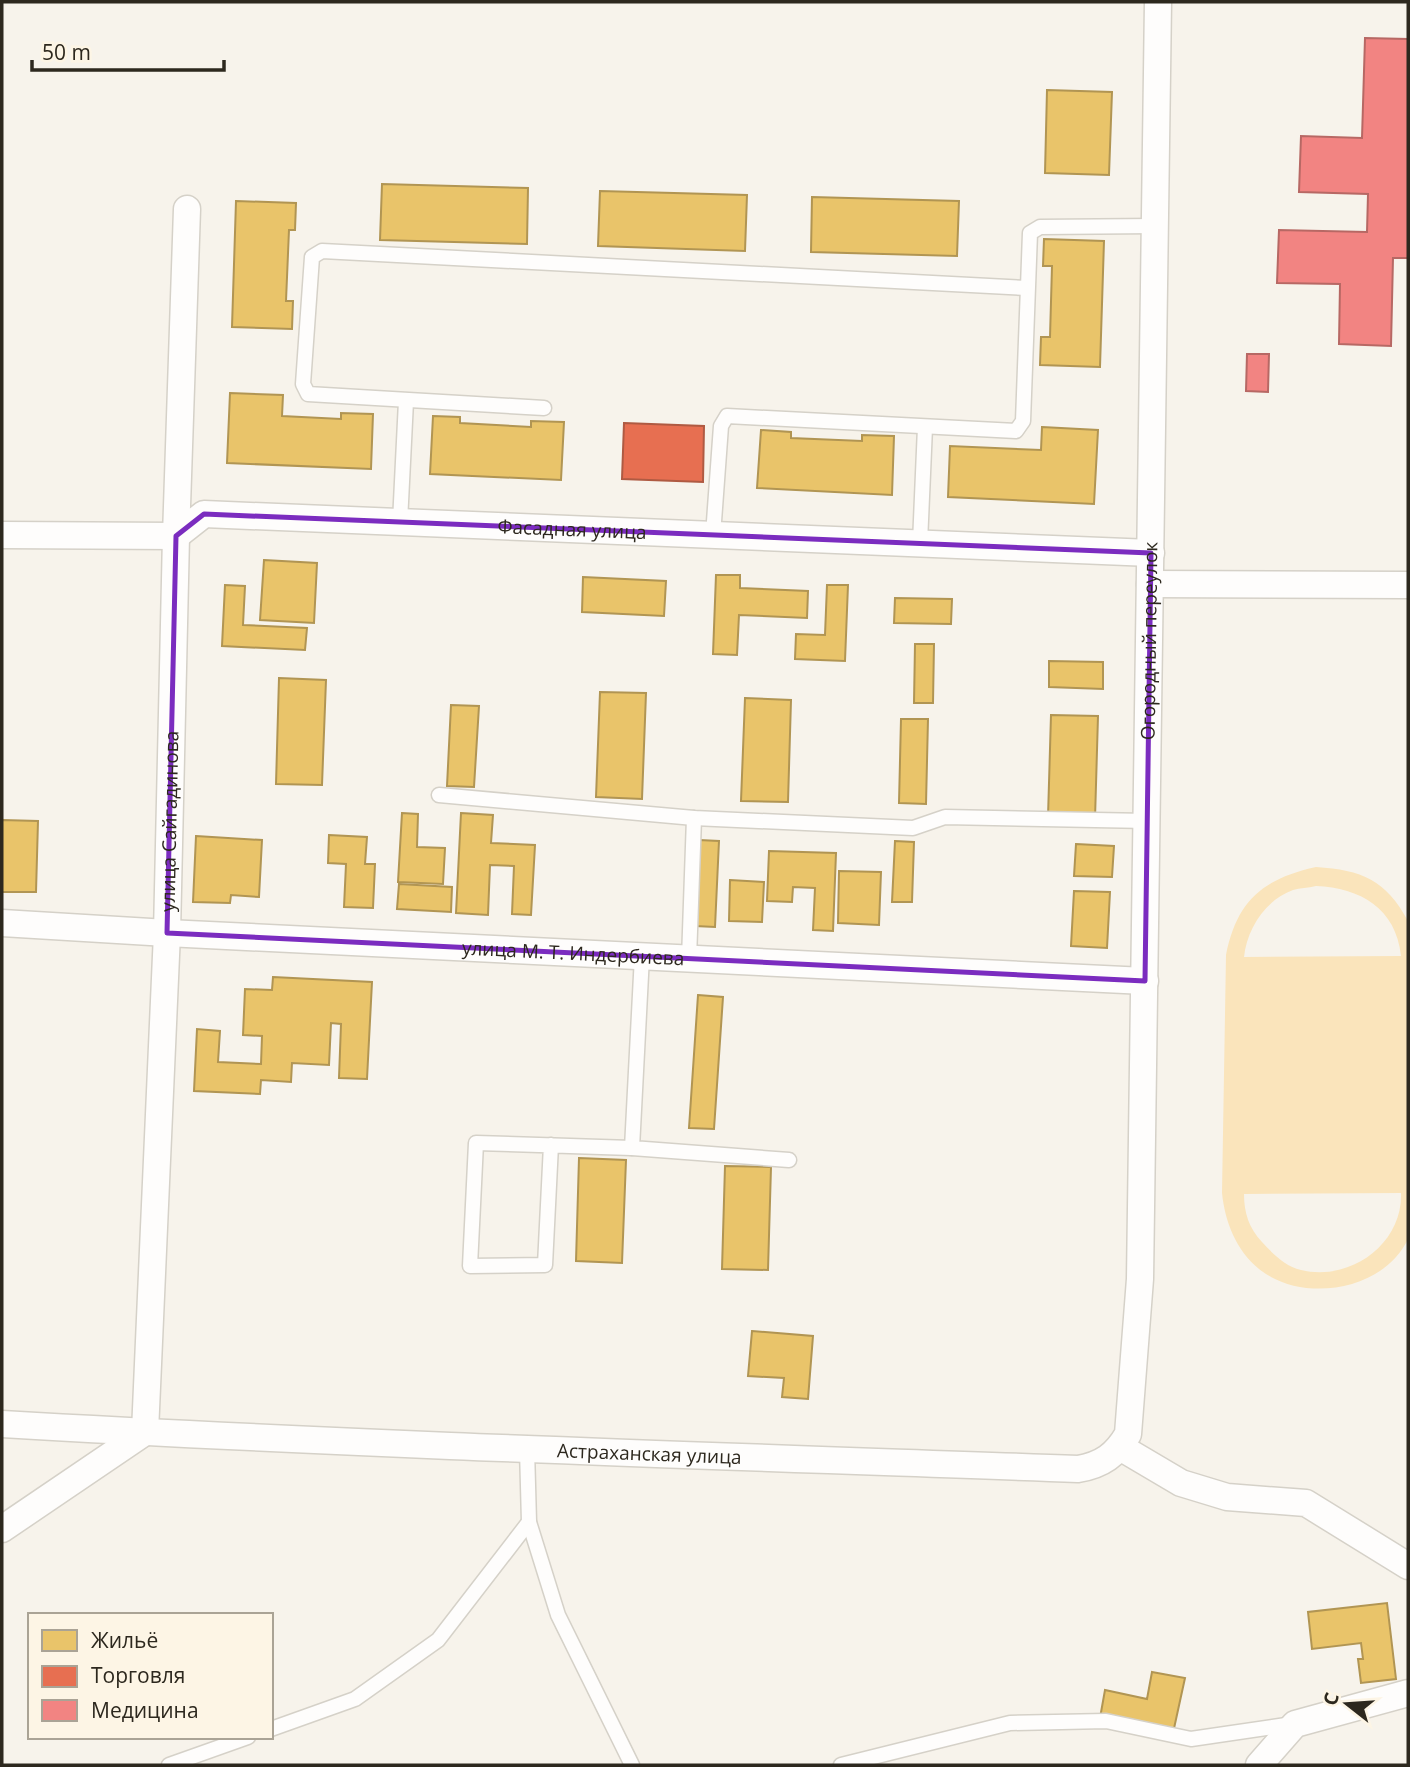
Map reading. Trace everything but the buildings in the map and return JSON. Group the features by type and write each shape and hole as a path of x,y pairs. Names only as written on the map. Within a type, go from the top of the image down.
{"street":[{"name":"Огородный переулок","path":"1120,1447 1128,1433 1140,1279 1158,2"},
{"name":"улица Сайгадинова","path":"145,1432 167,933 187,209"},
{"name":"Фасадная улица","path":"176,536 204,514 1151,553"},
{"path":"2,535 176,536"},
{"path":"1150,584 1408,585"},
{"name":"улица М. Т. Индербиева","path":"2,923 1145,981"},
{"name":"Астраханская улица","path":"2,1424 1078,1469 1095,1466 1110,1458 1120,1447"},
{"path":"2,1530 145,1432"},
{"path":"1120,1447 1181,1483 1216,1494 1306,1503 1408,1566"},
{"path":"1259,1765 1294,1724 1408,1693"}],"lane":[{"path":"713,535 720,426 727,416 1016,431 1021,427 1028,238 1034,228 1155,226"},
{"path":"544,408 314,396 304,389 310,262 316,253 1027,288"},
{"path":"400,522 406,401"},
{"path":"920,543 925,427"},
{"path":"439,795 694,818 913,828 945,817 1148,821"},
{"path":"689,958 694,818"},
{"path":"632,1148 642,956"},
{"path":"551,1145 545,1265 470,1266 476,1143 551,1145 632,1148 789,1160"},
{"path":"527,1448 530,1522 558,1615 632,1765"},
{"path":"273,1728 355,1699 438,1640 530,1522"},
{"path":"841,1765 1010,1723 1106,1721 1191,1739 1294,1724"},
{"path":"169,1765 242,1739"}],"highlighted area":[{"path":"204,514 1151,553 1145,981 167,933 176,536"}],"shaded area":[{"path":"1316,867 1360,875 1391,896 1408,921 1408,1239 1396,1257 1381,1271 1362,1281 1319,1289 1277,1280 1259,1269 1244,1253 1233,1235 1222,1193 1226,955 1237,920 1245,906 1267,886 1297,872","holes":["1316,886 1361,896 1384,913 1398,939 1401,956 1244,957 1253,926 1266,908 1293,890","1401,1193 1393,1228 1383,1243 1355,1264 1338,1270 1319,1272 1290,1266 1266,1246 1248,1220 1244,1194"]}]}
